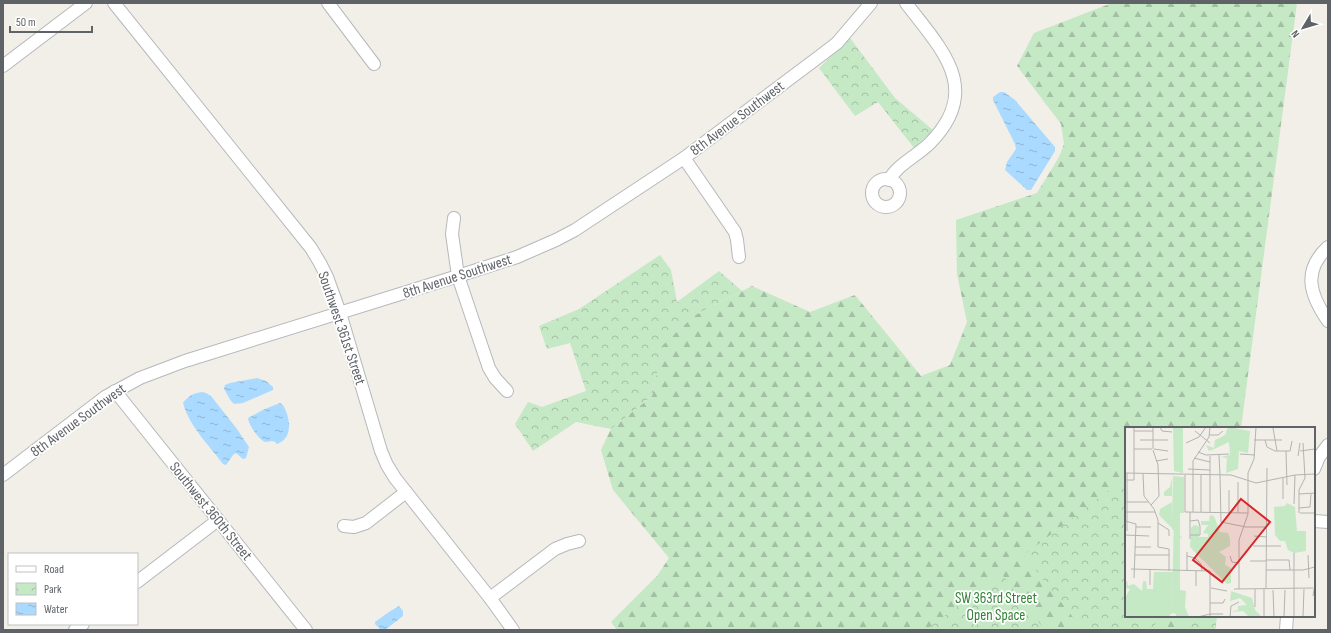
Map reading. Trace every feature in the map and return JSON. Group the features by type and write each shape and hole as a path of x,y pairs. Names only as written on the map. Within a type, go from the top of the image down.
{"street":[{"path":"3,66 86,3"},
{"name":"Southwest 361st Street","path":"114,3 311,248 327,277 340,313 381,451 387,465 406,492 490,598 513,630"},
{"path":"328,3 374,64"},
{"name":"8th Avenue Southwest","path":"3,475 105,397 140,378 185,361 517,257 575,230 684,158 833,46 849,30 871,3"},
{"path":"889,180 893,172 919,153 940,131 949,118 955,90 954,76 942,51 906,3"},
{"path":"684,158 735,232 738,240 739,257"},
{"path":"454,218 452,234 458,276 489,368 495,378 507,391"},
{"path":"1328,247 1316,260 1311,279 1315,299 1328,321"},
{"name":"Southwest 360th Street","path":"115,391 306,630"},
{"path":"1315,467 1328,445"},
{"path":"344,526 354,527 366,523 406,492"},
{"path":"138,581 218,520"},
{"path":"1315,521 1328,522"},
{"path":"490,598 555,549 579,541"},
{"path":"1286,630 1287,617"}],"green space":[{"path":"1112,3 1297,3 1241,427 1125,427 1125,617 1217,617 1215,630 617,630 611,622 657,576 669,558 613,490 601,450 611,429 652,396 662,345 695,315 752,286 810,312 855,295 921,376 950,365 967,322 957,274 956,220 1037,193 1059,157 1064,144 1061,124 1017,66 1034,33"},
{"path":"850,38 895,98 933,130 914,148 878,102 855,116 819,68"},
{"path":"660,255 671,270 677,302 719,271 742,291 695,315 663,345 652,396 611,429 576,422 533,451 515,424 528,402 542,407 586,391 570,343 547,349 539,326 579,309"},
{"name":"SW 363rd Street Open Space","path":"1125,478 1125,617 1165,617 1148,630 1083,630 1024,555"},
{"name":"SW 363rd Street Open Space","path":"1001,573 1045,630 926,630"},
{"path":"1185,617 1217,617 1215,630 1183,630"}],"water":[{"path":"1000,92 1004,92 1015,100 1055,147 1055,151 1031,190 1027,190 1005,170 1007,162 1016,149 1015,144 993,100 993,97"},
{"path":"257,378 266,381 273,387 273,390 243,403 234,404 224,389 225,385 230,383"},
{"path":"202,392 211,396 249,447 246,458 243,459 236,453 226,465 223,464 190,420 183,403 191,395"},
{"path":"280,403 283,405 289,421 288,432 286,437 277,444 273,441 265,442 254,432 248,418"},
{"path":"399,606 403,611 403,616 385,630 381,630 375,624 375,622"}]}
